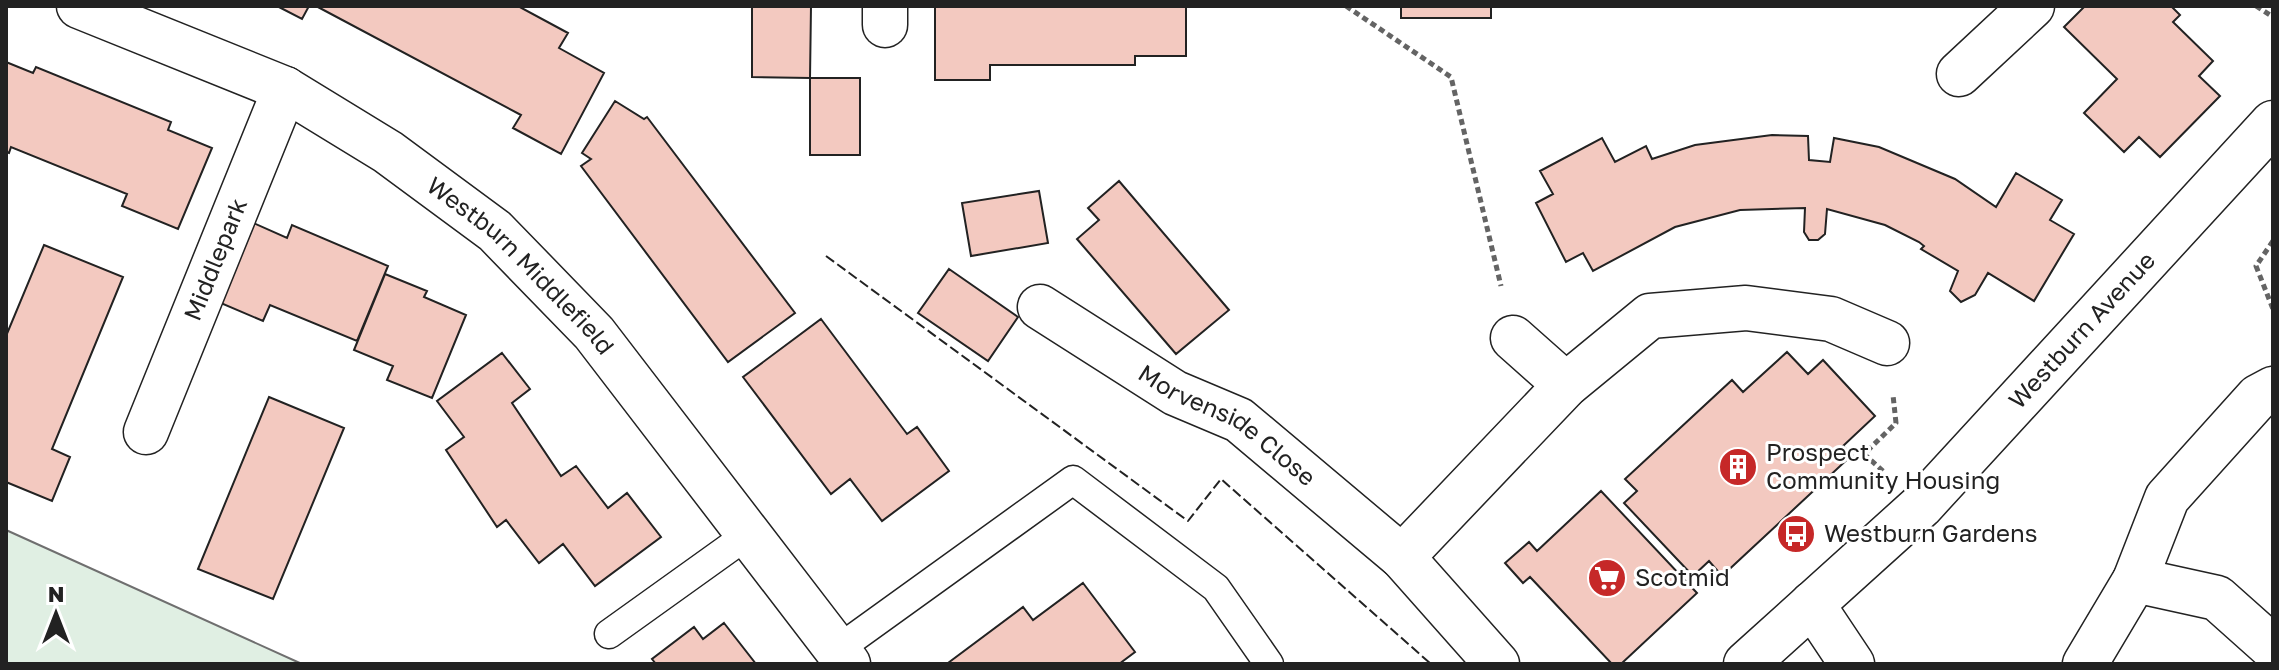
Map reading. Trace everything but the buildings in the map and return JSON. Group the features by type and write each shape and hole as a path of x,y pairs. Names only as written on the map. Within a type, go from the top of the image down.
{"street":[{"name":"Westburn Middlefield","path":"79,6 285,89 388,152 495,231 594,333 842,657"},
{"path":"1959,74 2032,6"},
{"name":"Middlepark","path":"146,432 285,89"},
{"name":"Westburn Avenue","path":"1746,664 1921,506 2273,123"},
{"name":"Morvenside Close","path":"1040,307 1175,393 1239,420 1402,557 1497,664"},
{"path":"1402,557 1566,385 1650,316 1746,308 1831,319 1887,343"},
{"path":"1513,338 1566,385"},
{"path":"2085,664 2135,580 2167,498 2258,397 2273,389"},
{"path":"2135,580 2217,598 2273,648"},
{"path":"1812,604 1852,664"}],"lane":[{"path":"842,657 1073,480 1216,588 1269,664"},
{"path":"609,634 750,533"}],"path":[{"path":"1346,6 1451,77 1513,338"},
{"path":"2256,6 2273,17"},
{"path":"2273,241 2256,266 2273,309"},
{"path":"1887,343 1896,423 1864,454 1921,506"}],"green space":[{"path":"6,530 302,664 6,664"}],"fence":[{"path":"826,256 1188,521 1221,479 1431,664"}],"place":[{"name":"Prospect Community Housing","path":"1738,467"},
{"name":"Westburn Gardens","path":"1796,534"},
{"name":"Scotmid","path":"1607,578"}]}
